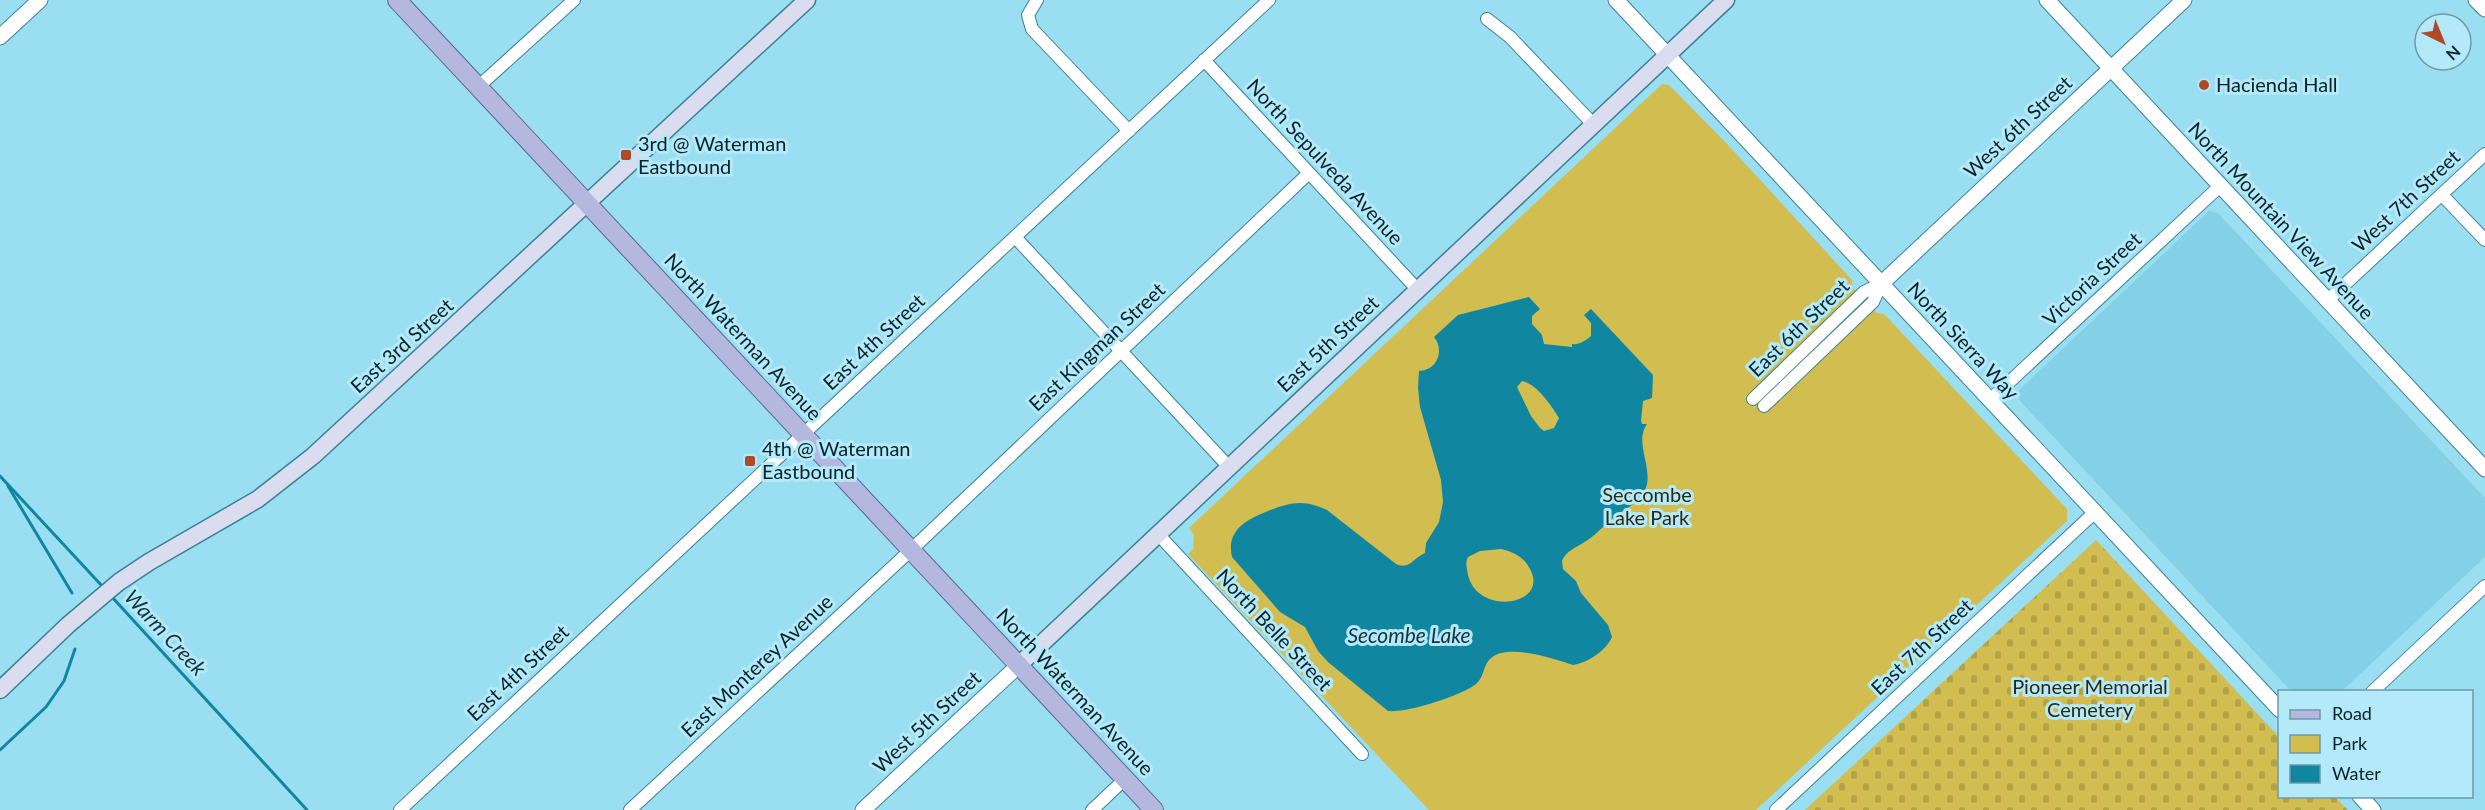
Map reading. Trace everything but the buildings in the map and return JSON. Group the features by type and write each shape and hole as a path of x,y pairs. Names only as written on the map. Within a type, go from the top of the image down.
{"main road":[{"name":"North Waterman Avenue","path":"397,0 1154,810"},
{"name":"East 3rd Street","path":"0,690 94,602 119,582 258,499 286,479 587,205 807,0"},
{"path":"1668,55 1726,0"},
{"name":"East 5th Street","path":"1019,665 1228,466 1668,55"}],"street":[{"path":"0,37 40,0"},
{"path":"478,87 574,0"},
{"path":"1037,0 1028,15 1032,29 1129,131"},
{"name":"East 4th Street","path":"400,810 1269,0"},
{"name":"North Sierra Way","path":"1616,0 2278,708"},
{"name":"North Mountain View Avenue","path":"2048,0 2485,470"},
{"name":"West 6th Street","path":"1881,284 2184,0"},
{"path":"2476,0 2485,9"},
{"path":"1487,19 1510,37 1593,124"},
{"name":"North Sepulveda Avenue","path":"1204,60 1417,289"},
{"name":"West 7th Street","path":"2327,301 2485,154"},
{"name":"East Kingman Street","path":"911,550 1309,173"},
{"name":"Victoria Street","path":"1990,400 2220,186"},
{"path":"2442,195 2485,240"},
{"path":"1015,237 1228,466"},
{"name":"East 6th Street","path":"1753,399 1864,292 1881,284"},
{"name":"East 6th Street","path":"1764,406 1873,302 1881,284"},
{"name":"East 7th Street","path":"1776,810 2095,512"},
{"name":"North Belle Street","path":"1157,533 1362,754"},
{"name":"East Monterey Avenue","path":"630,810 911,550"},
{"path":"2374,690 2485,586"},
{"name":"West 5th Street","path":"863,810 1019,665"},
{"path":"1092,810 1125,779"},
{"path":"2362,798 2373,810"}],"shaded area":[{"path":"2209,211 2218,213 2485,498 2485,557 2343,690 2290,690 2020,401 2017,392"}],"green space":[{"name":"Seccombe Lake Park","path":"1662,84 1669,85 1728,145 1852,280 1853,288 1877,313 1884,314 2067,509 2067,521 1756,810 1429,810 1188,554 1193,549 1194,535 1189,528"},
{"name":"Pioneer Memorial Cemetery","path":"2096,540 2278,736 2278,798 2336,798 2348,810 1805,810"}],"water":[{"name":"Secombe Lake","path":"1529,297 1540,309 1532,316 1532,324 1542,335 1544,344 1572,347 1572,344 1582,342 1591,336 1591,323 1584,315 1591,309 1653,375 1652,398 1643,401 1641,421 1642,424 1647,424 1642,440 1648,476 1647,484 1637,501 1591,538 1568,552 1562,561 1563,569 1576,581 1581,593 1608,625 1612,637 1601,651 1590,659 1573,665 1529,653 1506,652 1489,660 1479,681 1469,689 1420,706 1388,711 1328,662 1318,651 1305,627 1280,612 1232,557 1232,540 1240,527 1252,518 1284,506 1304,503 1327,510 1396,564 1405,566 1425,553 1426,543 1439,522 1443,502 1441,480 1420,407 1419,371 1435,363 1439,348 1434,337 1458,315","holes":["1522,381 1538,390 1552,407 1559,418 1554,428 1544,431 1531,416 1517,387","1501,549 1522,558 1530,569 1533,581 1530,591 1522,598 1497,601 1485,597 1474,588 1468,575 1466,563 1468,557 1480,551"]}],"waterway":[{"name":"Warm Creek","path":"0,476 103,587"},
{"path":"8,486 72,593"},
{"name":"Warm Creek","path":"112,597 307,810"},
{"path":"0,750 46,707 64,681 75,649"}],"place":[{"name":"Hacienda Hall","path":"2204,85"},
{"name":"3rd @ Waterman Eastbound","path":"626,155"},
{"name":"4th @ Waterman Eastbound","path":"750,461"}]}
